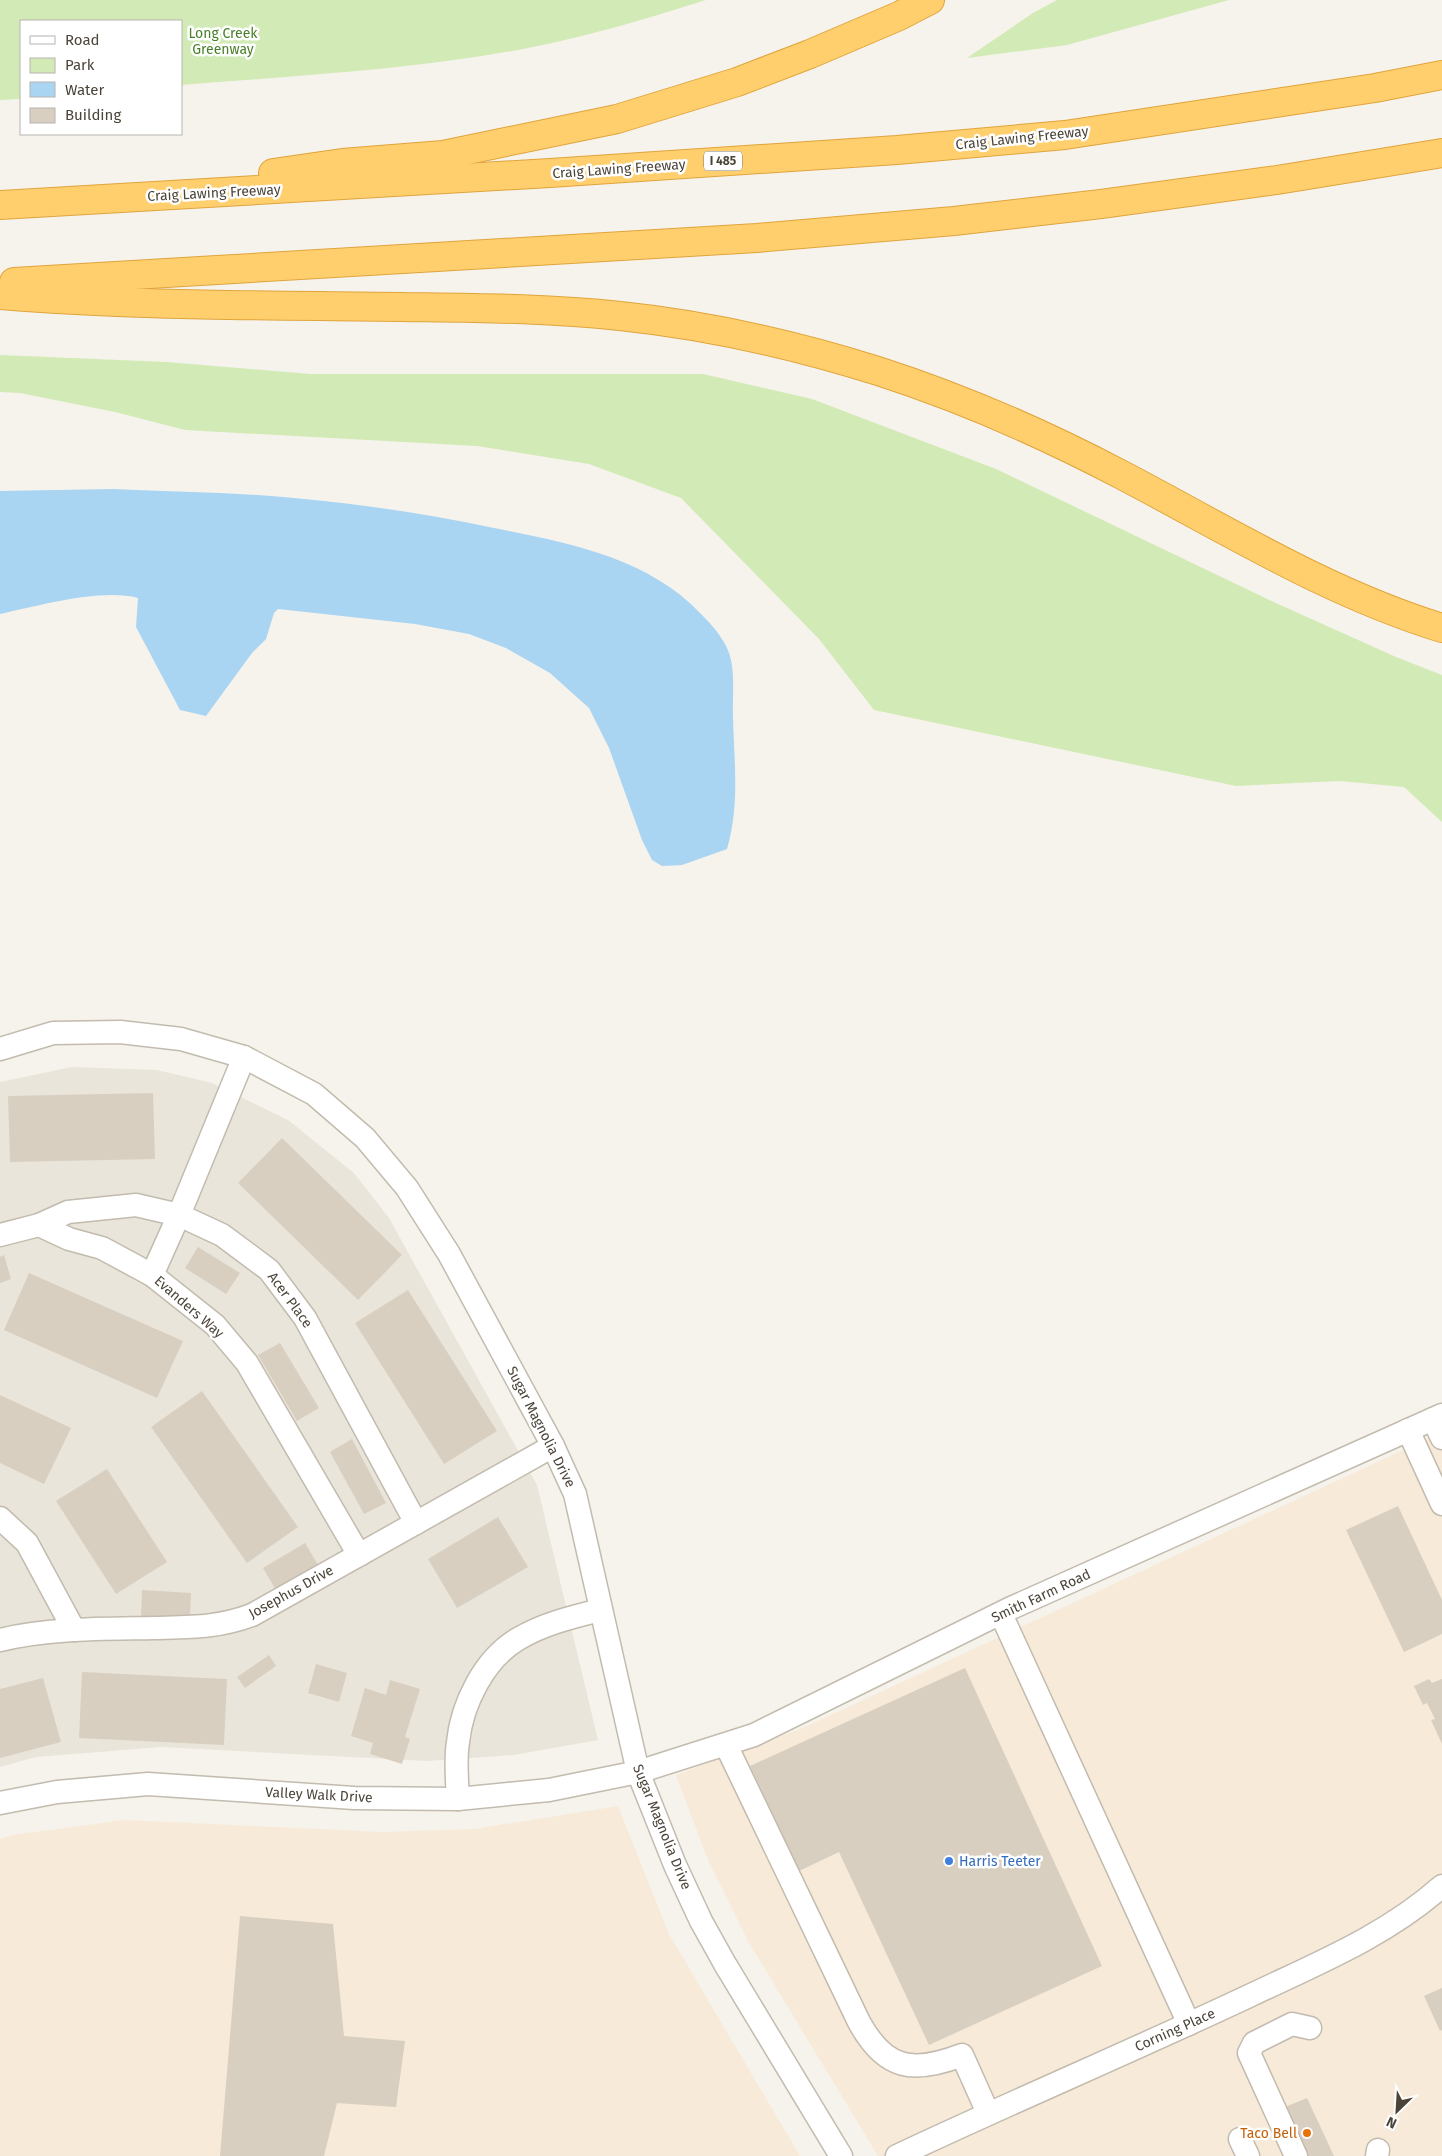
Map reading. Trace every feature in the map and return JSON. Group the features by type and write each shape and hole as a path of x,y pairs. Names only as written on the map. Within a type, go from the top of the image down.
{"highway":[{"path":"64,201 342,164 443,155 617,119 746,79 810,54 930,0"},
{"name":"Craig Lawing Freeway","path":"0,205 560,173 897,150 1065,135 1375,88 1442,75"},
{"path":"0,283 757,238 954,221 1101,204 1277,180 1442,153"},
{"path":"0,295 77,302 489,308 571,312 670,323 742,336 879,372 1004,419 1119,473 1308,574 1369,602 1442,628"}],"street":[{"name":"Sugar Magnolia Drive","path":"0,1049 53,1033 120,1032 180,1039 244,1057 314,1094 365,1138 407,1188 449,1254 553,1446 575,1494 638,1772 675,1865 701,1921 841,2156"},
{"path":"152,1275 180,1215 244,1057"},
{"name":"Acer Place","path":"39,1225 68,1212 136,1205 180,1215 222,1236 269,1270 305,1318 416,1523"},
{"path":"0,1234 39,1225"},
{"name":"Evanders Way","path":"39,1225 69,1238 102,1248 152,1275 215,1325 247,1363 359,1555"},
{"name":"Smith Farm Road","path":"638,1772 726,1745 762,1730 1001,1614 1408,1430 1439,1424"},
{"path":"1408,1430 1442,1504"},
{"name":"Josephus Drive","path":"0,1640 74,1630 201,1627 228,1624 252,1615 553,1446"},
{"path":"0,1518 27,1544 74,1630"},
{"path":"458,1799 457,1756 460,1727 474,1690 486,1670 517,1639 553,1622 600,1610"},
{"path":"1001,1614 1189,2024"},
{"path":"726,1745 859,2022 873,2045 885,2055 911,2066 936,2064 962,2055 988,2113"},
{"name":"Valley Walk Drive","path":"0,1803 58,1792 148,1784 354,1798 458,1799 549,1790 638,1772"},
{"name":"Corning Place","path":"898,2156 988,2113 1189,2024 1361,1943 1418,1907 1442,1886"},
{"path":"1296,2156 1249,2053 1254,2043 1292,2024 1310,2028"}],"shaded area":[{"path":"72,1067 157,1070 212,1083 288,1120 354,1173 389,1218 537,1485 598,1740 514,1755 428,1761 161,1747 36,1757 0,1767 0,1082"},
{"path":"1442,1432 1442,2156 878,2156 748,1941 708,1860 676,1775 805,1727"},
{"path":"618,1806 669,1934 800,2156 0,2156 0,1839 13,1835 124,1820 383,1832 475,1829"}],"green space":[{"name":"Long Creek Greenway","path":"0,0 706,0 592,33 523,49 481,56 353,72 182,85 182,20 20,20 20,99 0,100"},
{"path":"1057,0 1229,0 1067,45 967,58 1033,13"},
{"path":"0,355 167,362 310,374 703,374 812,399 996,469 1278,604 1396,657 1442,675 1442,822 1404,787 1340,781 1236,786 874,710 819,639 681,498 589,464 477,446 185,430 115,412 20,393 0,392"}],"water":[{"path":"113,489 271,496 344,503 419,514 578,547 605,555 656,579 680,595 708,621 723,640 729,652 733,670 735,799 734,816 727,849 682,865 662,866 652,860 642,840 609,748 589,708 550,673 506,648 469,634 415,624 278,609 274,613 266,639 252,653 206,716 180,710 136,627 138,598 123,595 106,595 69,599 0,614 0,491"}],"building":[{"path":"153,1093 155,1159 10,1162 8,1096"},
{"path":"282,1138 402,1255 358,1300 238,1183"},
{"path":"198,1247 240,1273 226,1294 185,1268"},
{"path":"4,1255 11,1279 0,1283 0,1257"},
{"path":"29,1273 183,1341 157,1398 4,1330"},
{"path":"408,1290 497,1431 444,1464 355,1323"},
{"path":"280,1343 319,1408 297,1421 258,1355"},
{"path":"202,1391 298,1527 247,1563 151,1427"},
{"path":"0,1395 71,1428 44,1484 0,1463"},
{"path":"352,1439 386,1503 364,1514 330,1452"},
{"path":"107,1469 167,1562 116,1594 56,1501"},
{"path":"1398,1506 1442,1600 1442,1634 1404,1652 1346,1530"},
{"path":"498,1517 528,1567 457,1608 428,1559"},
{"path":"305,1543 318,1565 276,1590 263,1568"},
{"path":"142,1590 191,1593 190,1618 141,1616"},
{"path":"269,1655 276,1666 245,1688 237,1677"},
{"path":"316,1664 347,1673 339,1702 308,1693"},
{"name":"Harris Teeter","path":"965,1668 1102,1966 929,2045 839,1852 799,1871 750,1766"},
{"path":"82,1672 227,1679 224,1745 79,1738"},
{"path":"43,1678 61,1742 0,1758 0,1689"},
{"path":"1429,1679 1432,1683 1442,1679 1442,1744 1431,1720 1435,1719 1427,1703 1423,1705 1414,1686"},
{"path":"390,1680 420,1689 405,1737 410,1739 402,1764 370,1754 373,1743 351,1736 365,1688 386,1695"},
{"path":"240,1916 333,1924 344,2036 405,2041 396,2107 337,2103 324,2156 220,2156"},
{"path":"1442,1988 1442,2030 1440,2031 1424,1996"},
{"name":"Taco Bell","path":"1307,2098 1334,2156 1301,2156 1280,2109"}],"place":[{"name":"Harris Teeter","path":"949,1861"},
{"name":"Taco Bell","path":"1307,2133"}]}
